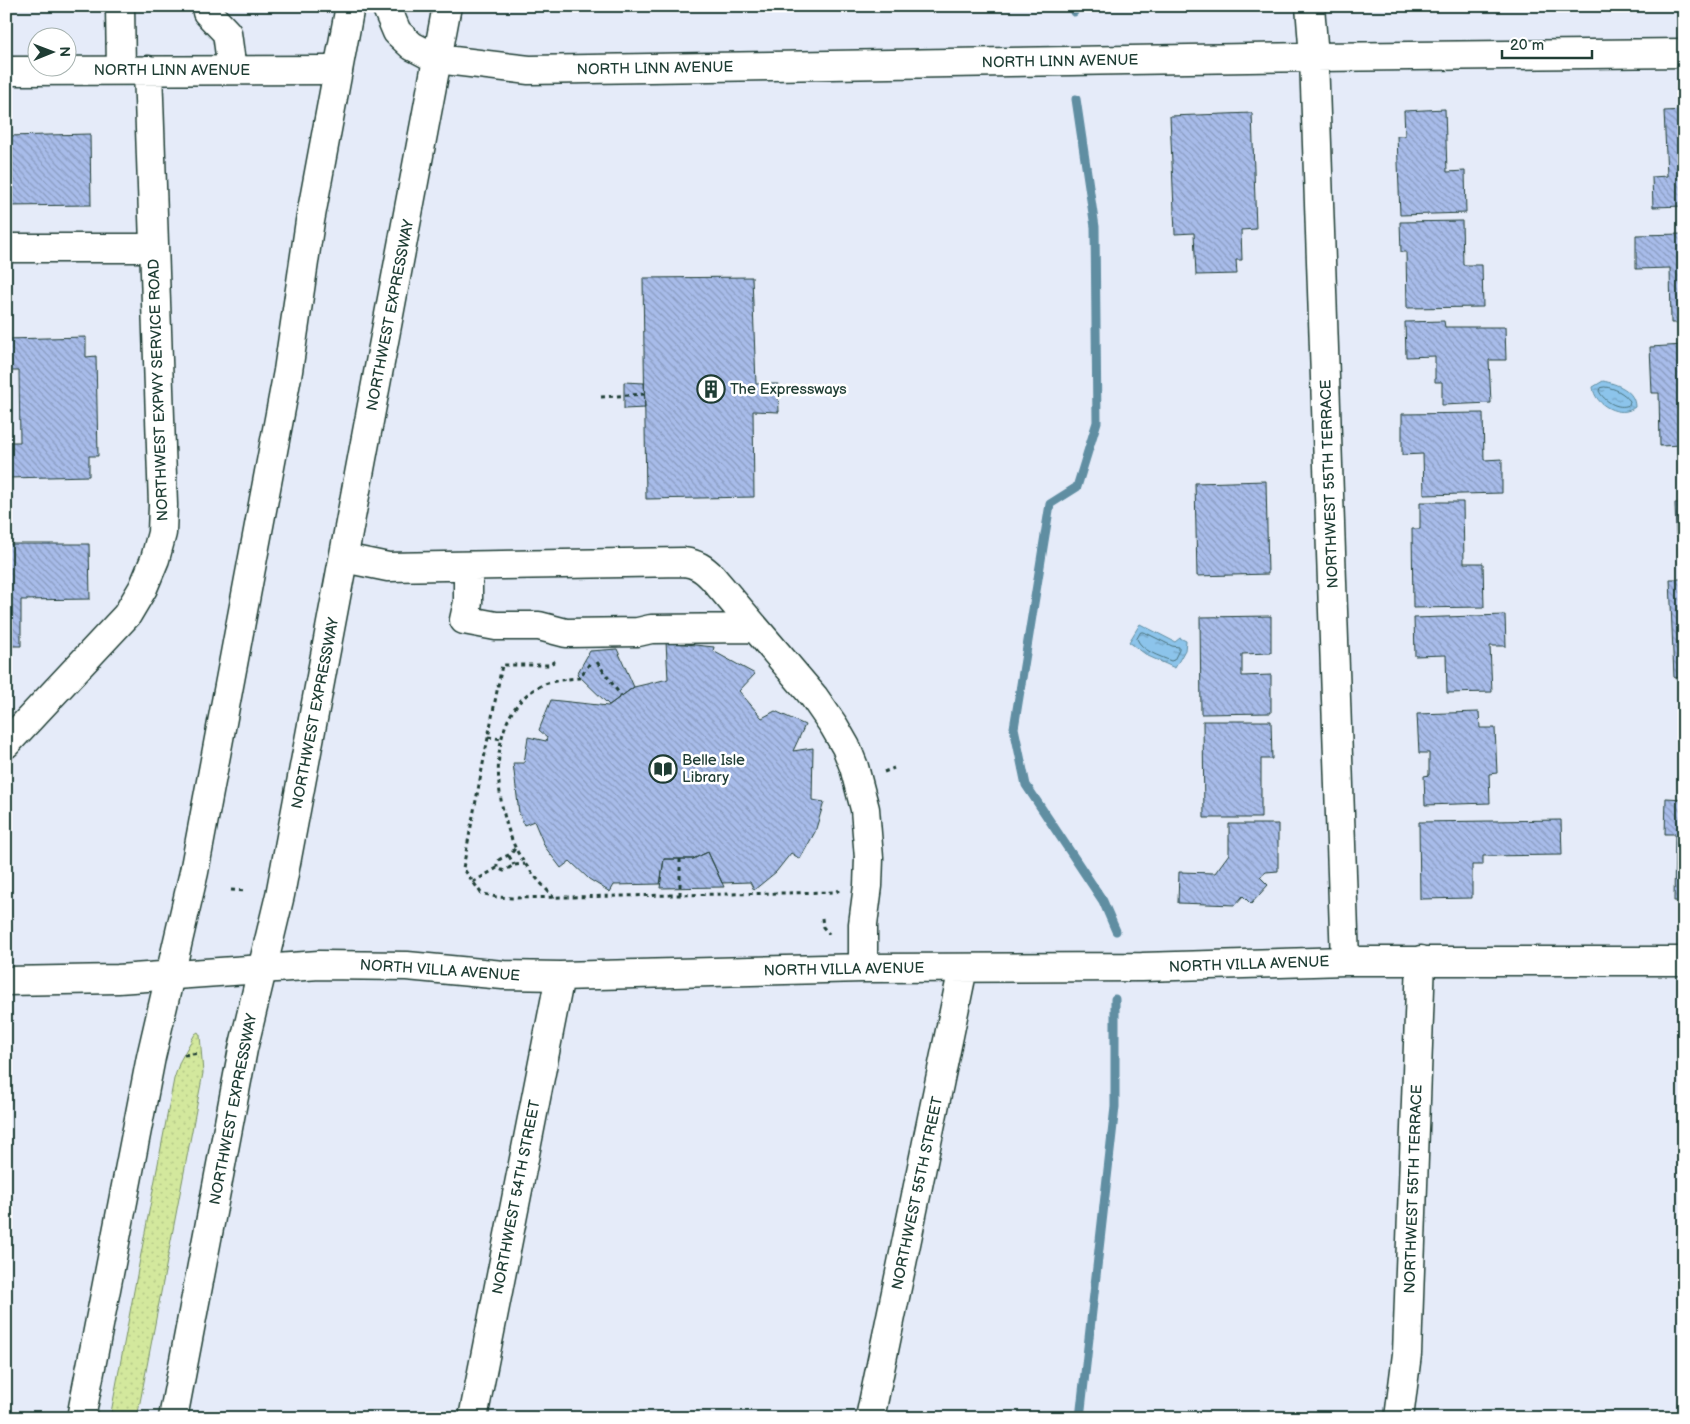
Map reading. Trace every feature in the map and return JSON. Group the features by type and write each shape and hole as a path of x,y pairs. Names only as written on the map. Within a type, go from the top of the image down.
{"main road":[{"name":"NORTHWEST EXPWY SERVICE ROAD","path":"6,744 126,615 143,588 155,559 162,533 163,506 154,248 134,70 120,6"},
{"path":"207,6 207,12 227,33 232,70"},
{"path":"82,1418 151,1057 194,872 284,390 310,221 350,6"},
{"path":"386,6 397,32 412,46 437,59"},
{"name":"NORTHWEST EXPRESSWAY","path":"173,1418 243,1050 280,895 447,6"},
{"name":"NORTHWEST 55TH TERRACE","path":"1310,6 1314,57 1345,961"},
{"name":"NORTH LINN AVENUE","path":"437,59 529,70 1101,60 1684,53"},
{"name":"NORTH LINN AVENUE","path":"6,71 338,70"},
{"path":"6,248 154,248"},
{"path":"344,558 388,567 693,563 702,567 824,712 846,747 854,767 865,809 869,858 868,886 863,924 863,968"},
{"path":"468,566 468,602 464,620 496,626 539,626 566,633 638,632 651,629 755,628"},
{"name":"NORTHWEST 55TH TERRACE","path":"1398,1418 1407,1354 1421,960"},
{"name":"NORTH VILLA AVENUE","path":"6,981 118,979 319,965 375,965 436,968 503,975 560,976 863,968 1142,967 1345,961 1684,961"},
{"name":"NORTHWEST 55TH STREET","path":"870,1418 963,968"},
{"name":"NORTHWEST 54TH STREET","path":"473,1418 560,976"}],"path":[{"path":"601,397 645,394"},
{"path":"559,658 549,665 502,665 463,868 481,893 496,897 554,898 819,893 836,892 841,889"},
{"path":"586,658 601,658"},
{"path":"595,658 621,696"},
{"path":"554,898 525,864 508,829 500,800 498,769 502,739 512,712 523,699 545,684 558,680 579,678 595,658"},
{"path":"488,737 502,739"},
{"path":"472,882 497,868 499,860 502,857 509,856 516,848"},
{"path":"509,856 514,865"},
{"path":"680,859 680,895"},
{"path":"497,868 504,871 514,865 525,864"},
{"path":"231,890 246,892"},
{"path":"822,918 823,927 829,934"},
{"path":"184,1055 200,1053"}],"green space":[{"path":"198,1032 200,1035 203,1073 137,1418 110,1418 174,1079 180,1061"}],"water":[{"path":"1603,381 1619,386 1629,392 1635,407 1629,410 1616,411 1603,404 1595,394 1593,387"},
{"path":"1140,624 1175,642 1180,638 1186,641 1185,650 1175,668 1148,656 1129,642"}],"building":[{"path":"1445,109 1447,172 1465,171 1466,213 1400,215 1397,136 1405,136 1404,111"},
{"path":"1684,110 1684,206 1653,207 1652,177 1667,176 1664,111"},
{"path":"1252,113 1256,229 1241,230 1242,260 1236,260 1237,274 1196,275 1194,233 1175,234 1170,116"},
{"path":"90,134 91,205 6,206 6,136"},
{"path":"1462,221 1463,265 1482,265 1483,307 1407,308 1406,252 1401,252 1400,222"},
{"path":"1684,234 1684,323 1671,323 1670,268 1636,269 1636,235"},
{"name":"The Expressways","path":"752,277 756,384 778,384 779,412 753,411 754,497 646,499 643,278"},
{"path":"1444,321 1445,327 1505,327 1506,360 1489,360 1491,403 1442,405 1442,382 1435,382 1435,356 1406,357 1405,322"},
{"path":"86,337 86,357 96,356 98,456 89,456 89,476 9,478 7,442 20,442 19,371 6,371 6,339"},
{"path":"1684,345 1684,445 1660,446 1659,393 1652,393 1650,347"},
{"path":"624,382 644,383 645,408 624,409"},
{"path":"1483,413 1484,460 1502,459 1502,493 1424,495 1423,454 1402,455 1402,414"},
{"path":"1266,481 1268,574 1197,576 1195,483"},
{"path":"1420,502 1463,502 1464,563 1483,563 1484,607 1413,608 1412,529 1420,529"},
{"path":"1675,503 1684,503 1684,535 1676,535"},
{"path":"6,544 89,544 90,599 21,600 21,646 6,646"},
{"path":"1670,579 1684,579 1684,677 1674,678"},
{"path":"1505,615 1506,646 1490,646 1492,692 1447,693 1446,655 1415,656 1414,618"},
{"path":"1271,616 1271,653 1242,654 1242,676 1271,675 1271,713 1201,714 1200,617"},
{"name":"Belle Isle Library","path":"666,642 714,647 713,651 755,674 739,691 762,718 775,711 805,725 793,751 813,748 812,800 824,802 815,832 800,859 791,853 776,872 754,890 750,882 722,883 708,852 693,859 664,859 660,884 614,885 610,892 589,879 570,861 561,868 545,847 534,821 524,825 519,813 513,763 524,763 528,737 546,741 547,737 539,730 551,700 608,706 634,687 668,679"},
{"path":"617,649 634,687 609,705 577,674 590,651"},
{"path":"1681,690 1684,690 1684,754"},
{"path":"1479,712 1480,728 1495,728 1497,773 1489,774 1490,803 1425,805 1424,776 1429,775 1429,753 1419,753 1417,714"},
{"path":"1203,721 1271,721 1272,759 1261,759 1261,818 1204,818"},
{"path":"1666,798 1684,799 1684,901 1674,901 1675,834 1665,834"},
{"path":"1561,820 1562,855 1483,856 1483,865 1472,865 1472,898 1420,899 1419,822"},
{"path":"1229,824 1278,824 1278,871 1266,872 1260,877 1268,885 1251,904 1243,896 1235,905 1178,903 1179,872 1215,873 1229,854"},
{"path":"708,852 724,887 660,888 664,859 693,859"}],"waterway":[{"path":"1074,6 1074,12"},
{"path":"1076,99 1095,227 1097,422 1077,487 1050,504 1014,728 1026,785 1103,901 1116,931"},
{"path":"1080,1418 1115,1107 1115,999"}],"place":[{"name":"The Expressways","path":"711,389"},
{"name":"Belle Isle Library","path":"663,769"}]}
